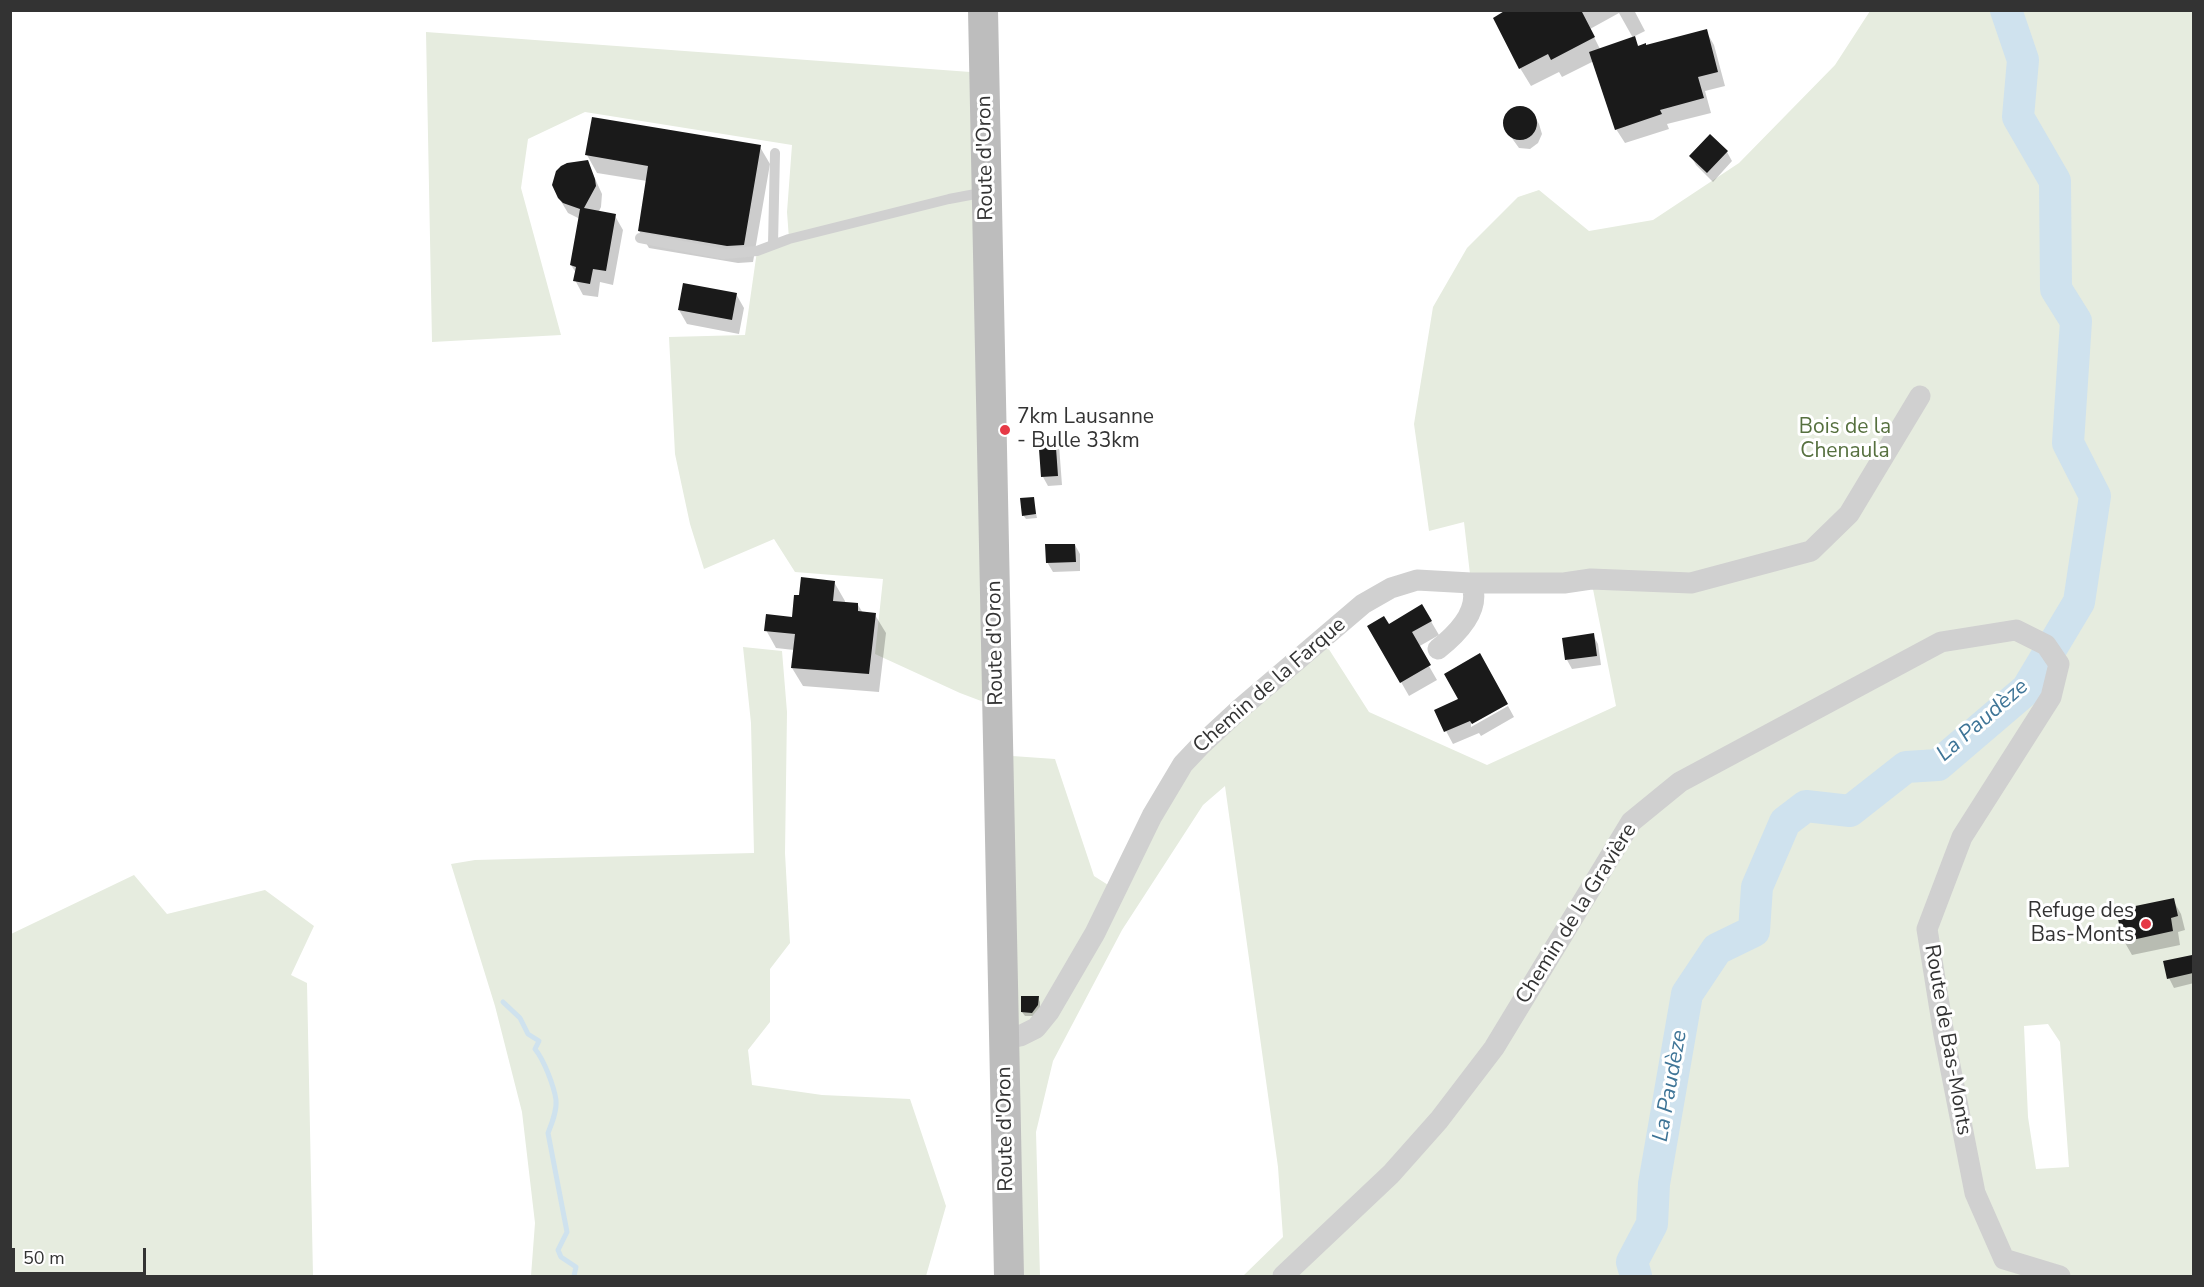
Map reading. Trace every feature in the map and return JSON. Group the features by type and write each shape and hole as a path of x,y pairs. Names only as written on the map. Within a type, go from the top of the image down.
{"main road":[{"name":"Route d'Oron","path":"983,10 1009,1276"}],"street":[{"name":"Chemin de la Farque","path":"1004,1039 1020,1036 1036,1028 1049,1012 1095,933 1152,816 1183,764 1241,708 1363,604 1391,588 1417,580 1472,584 1564,583 1591,579 1691,583 1811,551 1849,514 1920,396"},
{"path":"1438,649 1452,638 1472,611 1476,595 1472,584"},
{"name":"Route de Bas-Monts","path":"2016,630 2046,645 2059,664 2051,697 1962,837 1927,929 1944,1035 1975,1193 2005,1268 2060,1276"},
{"name":"Chemin de la Gravière","path":"1283,1276 1391,1174 1439,1120 1494,1048 1631,822 1680,782 1941,642 2016,630"}],"lane":[{"path":"773,244 776,153"},
{"path":"640,238 723,254 757,251 773,244 949,199 986,192"}],"green space":[{"name":"Bois de la Chenaula","path":"1870,11 2193,11 2193,1276 1243,1276 1283,1237 1278,1167 1225,786 1203,805 1122,930 1053,1061 1036,1132 1040,1276 1009,1276 998,755 1055,759 1094,876 1116,890 1183,764 1323,640 1369,712 1487,765 1616,706 1591,579 1471,583 1464,522 1429,531 1414,424 1433,307 1467,248 1518,197 1539,190 1589,231 1653,220 1739,163 1835,65","holes":["2048,1024 2060,1042 2069,1167 2036,1169 2028,1117 2024,1026"]},
{"path":"426,32 984,73 997,707 960,693 875,654 883,579 795,572 774,539 704,569 690,524 675,454 669,337 745,335 757,251 789,239 787,212 792,145 585,112 528,139 521,188 561,335 432,342"},
{"path":"743,647 782,651 787,712 785,853 790,943 770,969 770,1022 748,1050 752,1085 822,1095 910,1099 946,1206 926,1276 531,1276 535,1223 522,1112 495,1006 451,864 475,860 754,853 751,723"},
{"path":"134,875 167,914 265,890 314,926 291,975 307,983 313,1276 11,1276 11,934"}],"building":[{"path":"1506,10 1581,10 1595,37 1551,60 1548,54 1519,69 1493,18"},
{"path":"1707,29 1718,72 1698,77 1704,98 1660,110 1662,114 1615,130 1589,52 1635,36 1638,46"},
{"path":"1520,106 1532,111 1537,123 1532,135 1520,140 1508,135 1503,123 1508,111"},
{"path":"592,117 761,145 744,245 727,246 638,231 648,166 585,155"},
{"path":"1710,134 1728,151 1707,173 1689,156"},
{"path":"588,160 596,186 584,208 616,214 606,271 593,269 590,284 573,281 576,267 570,265 580,209 563,203 552,185 556,171 561,166"},
{"path":"683,283 737,293 732,320 678,310"},
{"path":"1055,434 1058,476 1041,477 1038,435"},
{"path":"1034,497 1036,514 1022,516 1020,498"},
{"path":"1045,544 1075,544 1076,562 1046,563"},
{"path":"801,577 835,581 833,601 858,603 858,611 876,613 869,674 791,668 795,634 764,631 766,614 792,617 794,595 799,595"},
{"path":"1422,604 1432,621 1412,632 1431,665 1400,683 1367,626 1384,616 1389,624"},
{"path":"1594,633 1597,656 1565,660 1562,638"},
{"path":"1480,653 1508,704 1472,724 1470,721 1444,732 1434,710 1458,699 1444,674"},
{"name":"Refuge des Bas-Monts","path":"2174,898 2178,916 2171,918 2173,931 2123,942 2116,910"},
{"path":"2192,955 2193,973 2167,979 2163,961"},
{"path":"1021,996 1039,996 1038,1005 1032,1013 1021,1012"}],"waterway":[{"name":"La Paudèze","path":"1636,1276 1632,1262 1652,1224 1654,1184 1687,994 1717,949 1754,931 1757,887 1785,822 1806,806 1850,811 1906,767 1938,765 2027,689 2079,602 2095,496 2068,443 2076,321 2056,289 2055,181 2018,117 2023,60 2006,10"},
{"path":"503,1002 520,1018 528,1034 539,1041 535,1049 545,1066 555,1094 556,1108 548,1133 567,1232 558,1250 561,1257 576,1267 574,1276"}],"place":[{"name":"7km Lausanne - Bulle 33km","path":"1005,430"},
{"name":"Refuge des Bas-Monts","path":"2146,924"}]}
